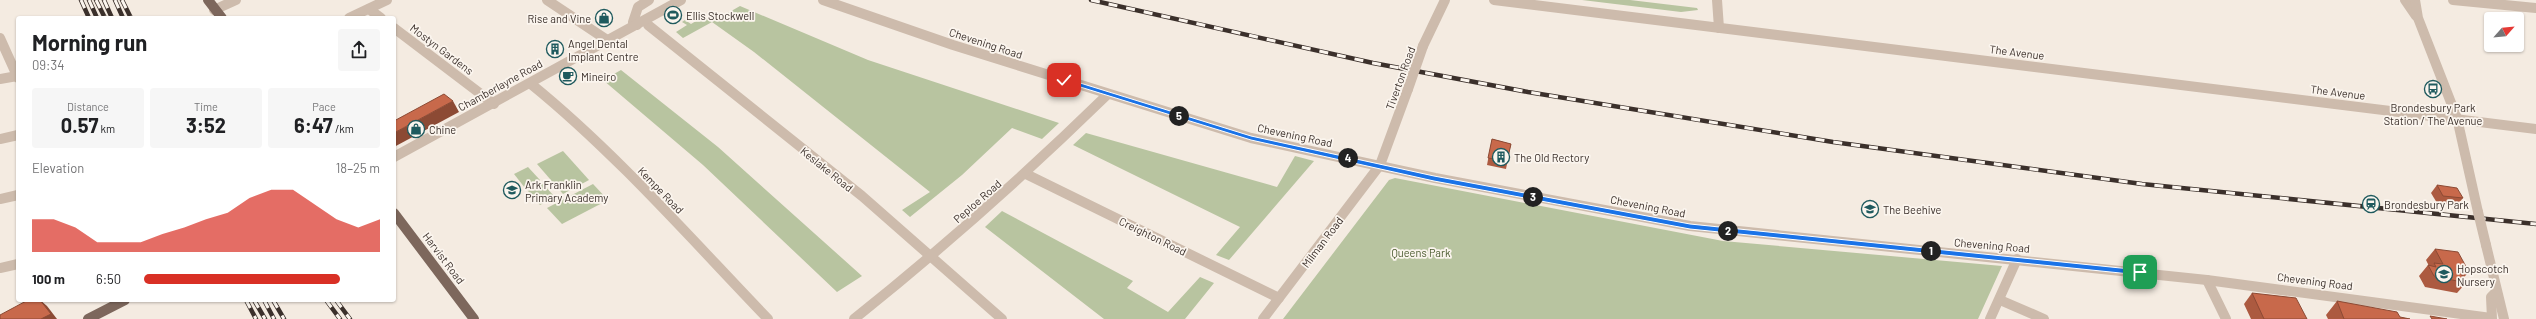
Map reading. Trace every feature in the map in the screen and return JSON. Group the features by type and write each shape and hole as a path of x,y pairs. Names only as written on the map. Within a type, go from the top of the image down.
{"main road":[{"path":"208,0 220,16"},
{"name":"Harvist Road","path":"396,215 474,319"},
{"path":"88,319 121,302"}],"street":[{"path":"214,10 236,0"},
{"path":"353,16 387,0"},
{"path":"546,0 607,40"},
{"path":"637,24 633,22 638,7 649,0"},
{"name":"Chamberlayne Road","path":"396,156 531,84 607,40 681,0"},
{"name":"Chevening Road","path":"823,0 953,45 1251,138 1434,178 1690,226 2207,280 2492,318"},
{"name":"Tiverton Road","path":"1380,165 1423,46 1445,0"},
{"name":"The Avenue","path":"1494,0 2457,118 2536,129"},
{"path":"1717,0 1719,28"},
{"path":"2405,0 2418,18"},
{"path":"2415,0 2418,18 2457,118 2473,183 2496,292 2501,302 2504,319"},
{"path":"2453,0 2536,8"},
{"path":"369,9 378,16"},
{"name":"Keslake Road","path":"648,25 862,196 1002,319"},
{"name":"Mostyn Gardens","path":"396,30 494,104"},
{"path":"0,38 16,75"},
{"path":"0,79 16,77"},
{"name":"Kempe Road","path":"531,84 603,149 768,319"},
{"name":"Peploe Road","path":"854,319 932,257 1026,174 1108,94"},
{"path":"0,139 16,135"},
{"name":"Milman Road","path":"1263,319 1380,165"},
{"name":"Creighton Road","path":"1026,174 1279,298"},
{"path":"0,199 16,195"},
{"path":"1990,319 2000,300 2017,259"},
{"path":"0,268 16,264"},
{"path":"2207,280 2226,319"},
{"path":"2492,318 2491,298 2496,292"},
{"path":"2000,300 2044,319"}],"green space":[{"path":"1582,0 1630,0 1697,8 1698,10 1681,12"},
{"path":"740,6 868,60 1059,123 1042,139 1012,128 962,175 910,217 902,210 930,192 754,52 712,22"},
{"path":"696,12 712,22 683,38 676,32 687,25 682,22 685,20 691,24 701,18 694,13"},
{"path":"621,70 718,147 862,276 837,292 703,165 603,80"},
{"path":"1086,133 1277,187 1295,156 1314,161 1229,260 1216,255 1240,227 1073,145"},
{"path":"563,151 589,180 563,194 537,164"},
{"path":"528,167 540,180 525,188 514,174"},
{"name":"Queens Park","path":"1395,178 1723,241 2002,266 1978,319 1283,319 1389,180"},
{"path":"543,184 555,197 540,205 528,191"},
{"path":"593,184 608,200 562,224 547,208"},
{"path":"1002,211 1133,281 1127,288 1168,312 1200,277 1214,283 1185,319 1104,319 985,227"}],"building":[{"path":"444,94 453,101 396,132 396,120"},
{"path":"1492,139 1511,144 1507,161 1488,158"},
{"path":"2437,185 2457,188 2463,198 2443,196"},
{"path":"2435,249 2458,252 2469,272 2459,270 2466,283 2434,276 2428,265 2436,267 2434,263 2443,264"},
{"path":"2252,293 2296,298 2307,319 2264,319"},
{"path":"2337,301 2397,312 2400,317 2410,319 2344,319"},
{"path":"24,302 42,302 51,314 41,319 0,319 0,315"},
{"path":"2430,316 2447,319 2432,319"}],"railway":[{"path":"81,0 88,16"},
{"path":"89,0 96,16"},
{"path":"96,0 104,16"},
{"path":"104,0 111,16"},
{"path":"115,0 122,16"},
{"path":"122,0 130,16"},
{"path":"1091,0 1373,63 1528,92 1833,142 2142,184 2536,224"},
{"path":"247,302 256,319"},
{"path":"255,302 265,319"},
{"path":"265,302 274,319"},
{"path":"274,302 284,319"},
{"path":"327,302 340,319"},
{"path":"337,302 350,319"}],"place":[{"name":"Ellis Stockwell","path":"673,15"},
{"name":"Rise and Vine","path":"604,18"},
{"name":"Angel Dental Implant Centre","path":"555,49"},
{"name":"Mineiro","path":"568,76"},
{"name":"Brondesbury Park Station / The Avenue","path":"2433,89"},
{"name":"Chine","path":"416,129"},
{"name":"The Old Rectory","path":"1501,157"},
{"name":"Ark Franklin Primary Academy","path":"512,190"},
{"name":"Brondesbury Park","path":"2371,204"},
{"name":"The Beehive","path":"1870,209"},
{"name":"Hopscotch Nursery","path":"2444,274"}],"route":[{"path":"1064,80 1251,138 1434,178 1690,226 1803,240 2017,259 2140,272"}]}
